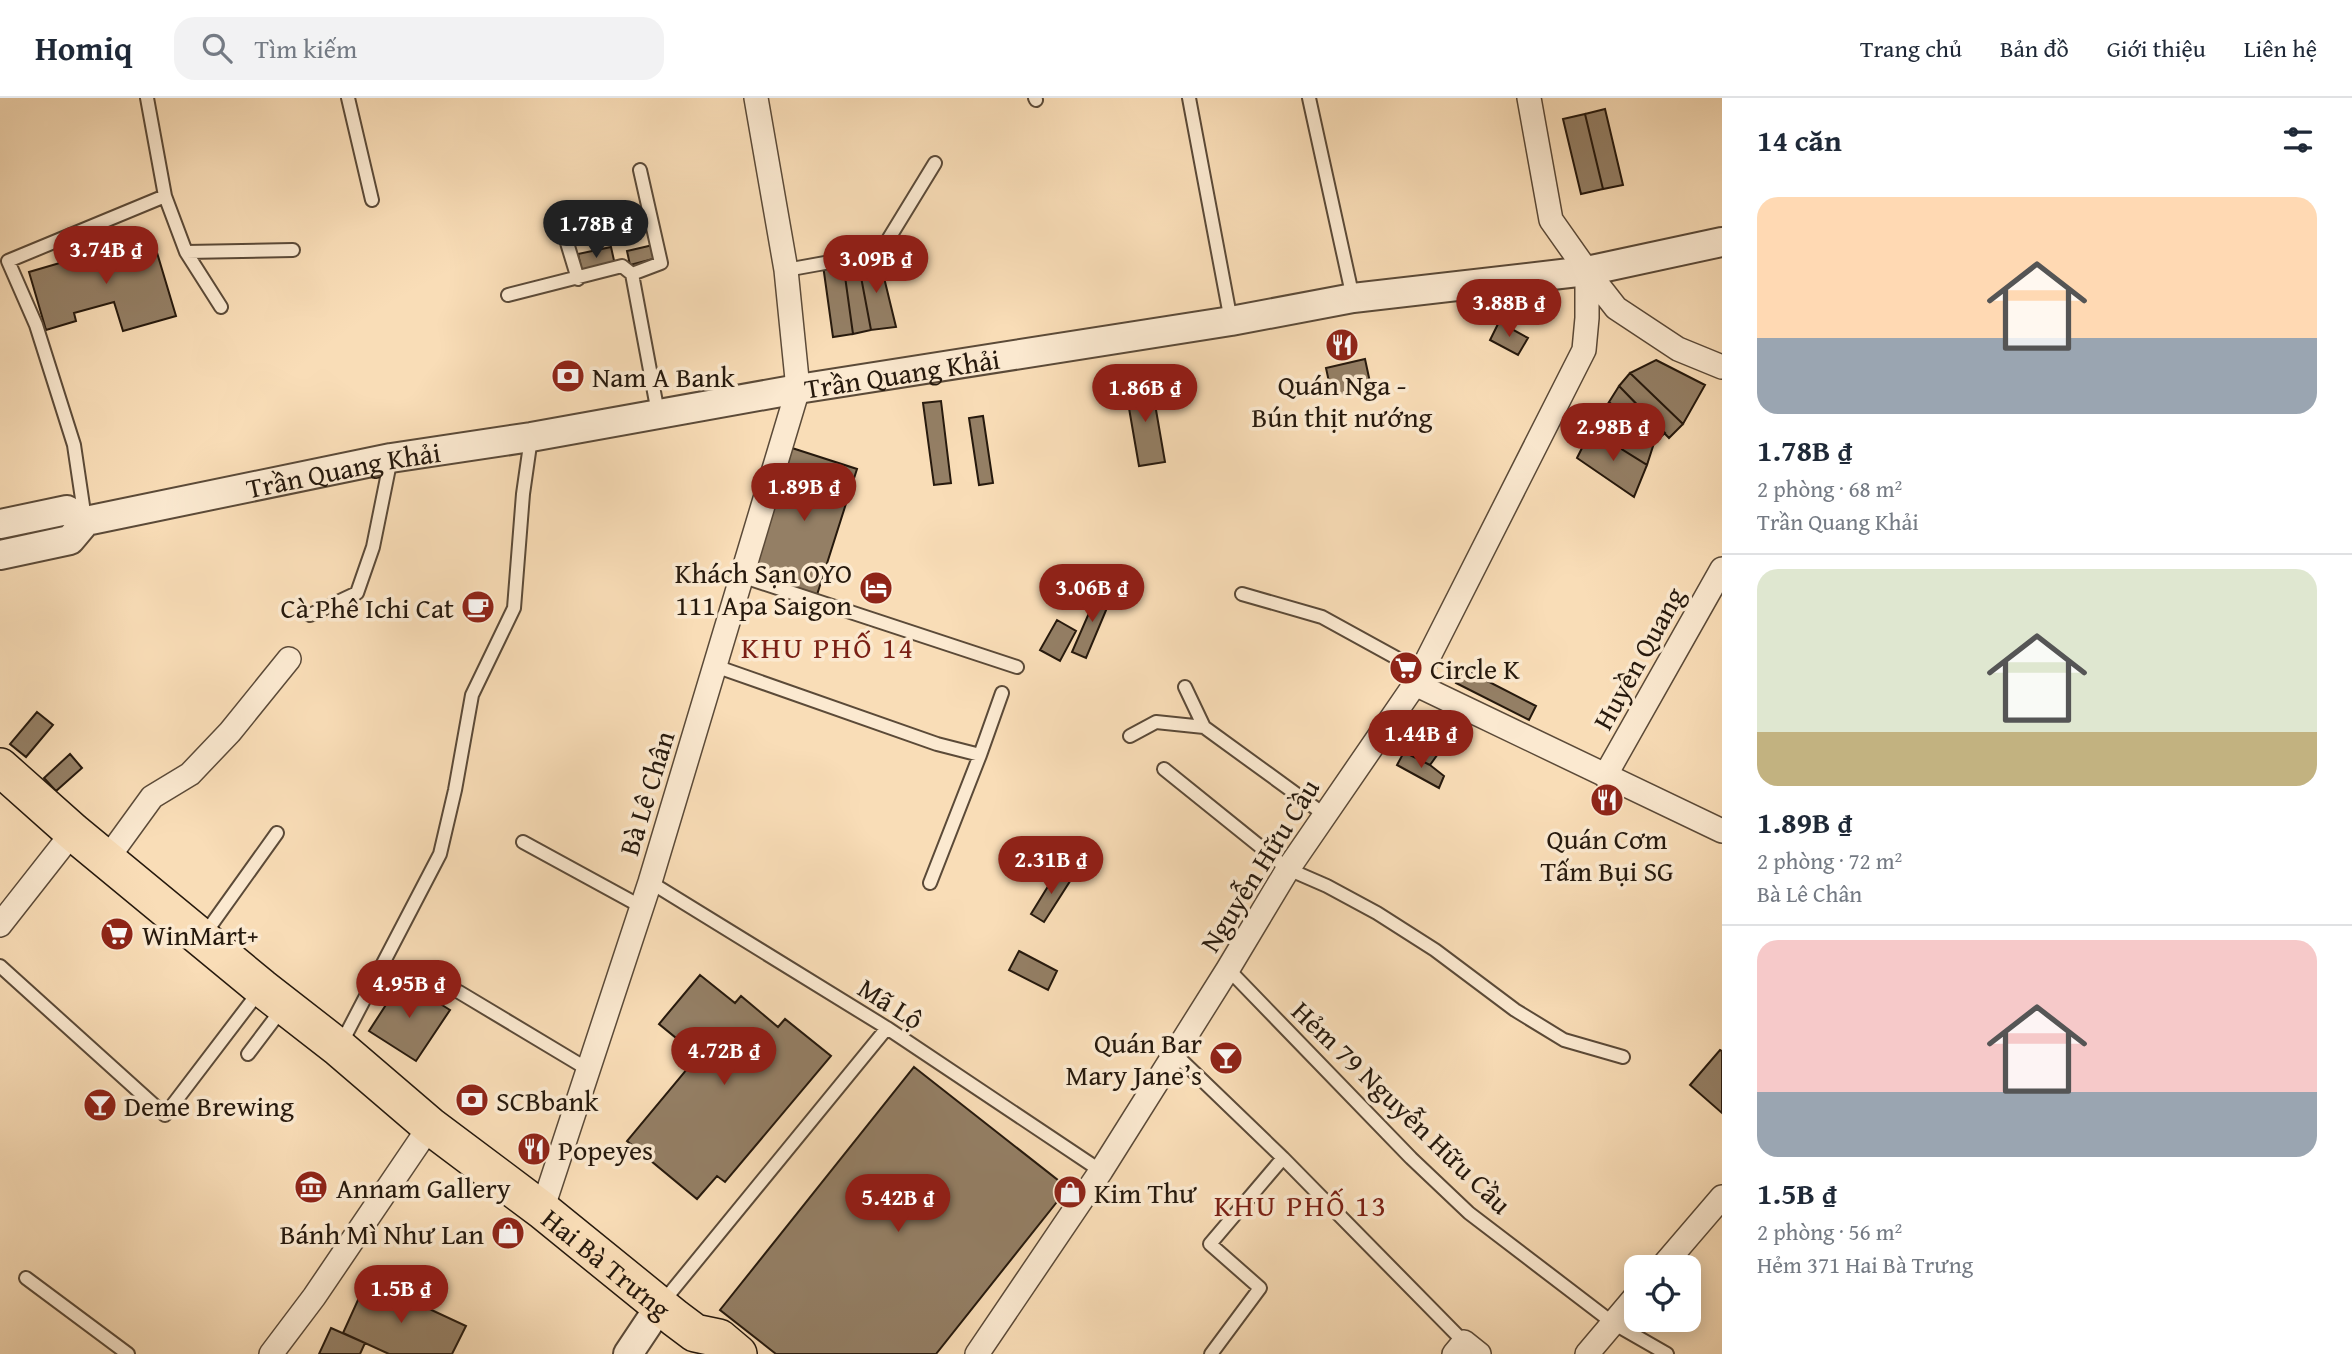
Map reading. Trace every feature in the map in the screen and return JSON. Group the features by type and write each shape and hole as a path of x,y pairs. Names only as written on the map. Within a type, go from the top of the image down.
{"main road":[{"name":"Hai Bà Trưng","path":"0,767 73,832 339,1048 430,1126 542,1210 660,1306 698,1343 719,1338 738,1354"}],"street":[{"path":"756,98 786,270 798,389"},
{"path":"1529,98 1551,220 1587,271 1616,308 1678,349 1722,367"},
{"name":"Trần Quang Khải","path":"0,555 70,540 86,521 391,458 531,437 798,389 1231,321 1353,298 1587,271 1722,242"},
{"name":"Nguyễn Hữu Cầu","path":"977,1354 1101,1171 1228,970 1288,869 1419,678 1584,350 1587,271"},
{"name":"Bà Lê Chân","path":"542,1210 650,882 798,389"},
{"name":"Trần Quang Khải","path":"0,524 67,510 86,521"},
{"name":"Huyền Quang","path":"1605,776 1722,569"},
{"path":"107,859 152,797 190,774 230,732 289,659"},
{"path":"1419,678 1605,776 1722,831"},
{"path":"0,925 73,832"},
{"path":"271,1354 314,1297 430,1126"},
{"path":"1672,1255 1722,1197"},
{"path":"628,1354 660,1306"},
{"path":"1587,1354 1624,1310"}],"lane":[{"path":"148,98 165,195 186,252 221,307"},
{"path":"348,98 372,200"},
{"path":"1189,98 1231,321"},
{"path":"1309,98 1353,298"},
{"path":"786,270 880,253 936,163"},
{"path":"632,274 661,263 640,170"},
{"path":"86,521 74,445 36,325 8,261 165,195"},
{"path":"561,223 578,279"},
{"path":"186,252 293,250"},
{"path":"508,295 578,279 622,265 632,274 659,413"},
{"path":"339,1048 440,854 472,695 514,608 523,494 531,437"},
{"path":"310,615 357,593 373,547 391,458"},
{"path":"741,576 1017,667"},
{"path":"1242,594 1322,617 1419,678"},
{"path":"715,666 937,744 980,755"},
{"path":"1185,687 1204,727 1325,815"},
{"path":"930,883 1002,693"},
{"path":"1130,736 1156,722 1204,727"},
{"path":"1164,769 1288,869 1377,913 1435,950 1515,1010 1564,1040 1623,1058"},
{"path":"202,938 276,833"},
{"path":"523,842 642,907"},
{"name":"Mã Lộ","path":"650,882 887,1028 1101,1171"},
{"path":"0,966 165,1115 273,997"},
{"name":"Hẻm 79 Nguyễn Hữu Cầu","path":"1228,970 1411,1158 1469,1213 1613,1323 1667,1354"},
{"path":"459,992 589,1070"},
{"path":"248,1054 273,997"},
{"path":"660,1306 887,1028"},
{"path":"1174,1054 1283,1158 1466,1350"},
{"path":"1211,1354 1260,1288 1210,1244 1283,1158"},
{"path":"26,1278 128,1354"}],"building":[{"path":"1605,109 1623,185 1603,189 1585,114"},
{"path":"1585,114 1603,189 1581,194 1563,119"},
{"path":"152,236 176,316 123,331 114,302 74,313 76,321 46,330 29,272"},
{"path":"653,245 657,258 630,265 627,251"},
{"path":"611,247 615,265 582,272 578,254"},
{"path":"879,257 896,327 871,330 858,261"},
{"path":"858,261 871,330 853,334 843,262"},
{"path":"843,262 853,334 833,337 823,265"},
{"path":"1499,322 1528,338 1518,355 1490,340"},
{"path":"1365,359 1371,387 1332,396 1326,368"},
{"path":"1656,360 1705,385 1683,424 1630,373"},
{"path":"1630,373 1683,424 1669,438 1619,386"},
{"path":"1151,381 1165,462 1139,466 1125,385"},
{"path":"1619,386 1665,433 1654,443 1609,402"},
{"path":"941,401 951,483 934,485 923,403"},
{"path":"1609,402 1654,443 1647,465 1591,430"},
{"path":"983,416 993,483 979,485 969,418"},
{"path":"1591,430 1647,465 1634,497 1577,458"},
{"path":"792,448 857,469 816,598 751,577"},
{"path":"1099,590 1112,596 1086,658 1072,652"},
{"path":"1057,620 1076,631 1060,661 1040,650"},
{"path":"1464,669 1536,706 1529,720 1456,683"},
{"path":"37,712 53,725 26,757 10,744"},
{"path":"1435,738 1445,744 1430,765 1404,752 1413,740"},
{"path":"1404,752 1430,765 1444,776 1439,788 1397,765"},
{"path":"70,754 82,768 56,791 44,778"},
{"path":"1058,870 1072,878 1044,922 1031,914"},
{"path":"1019,951 1057,971 1048,990 1009,970"},
{"path":"700,975 735,1003 741,996 778,1027 785,1019 831,1056 725,1182 717,1176 697,1199 627,1141 698,1056 659,1024"},
{"path":"402,980 450,1010 416,1061 369,1031"},
{"path":"1720,1050 1722,1051 1722,1113 1690,1085"},
{"path":"914,1067 1068,1188 936,1354 776,1354 720,1310"},
{"path":"367,1280 466,1326 452,1354 389,1354 343,1333"},
{"path":"331,1328 365,1343 360,1354 319,1354"}],"place":[{"name":"Quán Nga - Bún thịt nướng","path":"1342,345"},
{"name":"Nam A Bank","path":"568,376"},
{"name":"Khách Sạn OYO 111 Apa Saigon","path":"876,588"},
{"name":"Cà Phê Ichi Cat","path":"478,607"},
{"name":"Circle K","path":"1406,668"},
{"name":"Quán Cơm Tấm Bụi SG","path":"1607,800"},
{"name":"WinMart+","path":"117,934"},
{"name":"Quán Bar Mary Jane’s","path":"1226,1058"},
{"name":"SCBbank","path":"472,1100"},
{"name":"Deme Brewing","path":"100,1105"},
{"name":"Popeyes","path":"534,1149"},
{"name":"Annam Gallery","path":"311,1187"},
{"name":"Kim Thư","path":"1070,1192"},
{"name":"Bánh Mì Như Lan","path":"508,1233"}],"district":[{"name":"KHU PHỐ 14","path":"828,647"},
{"name":"KHU PHỐ 13","path":"1301,1205"}]}
